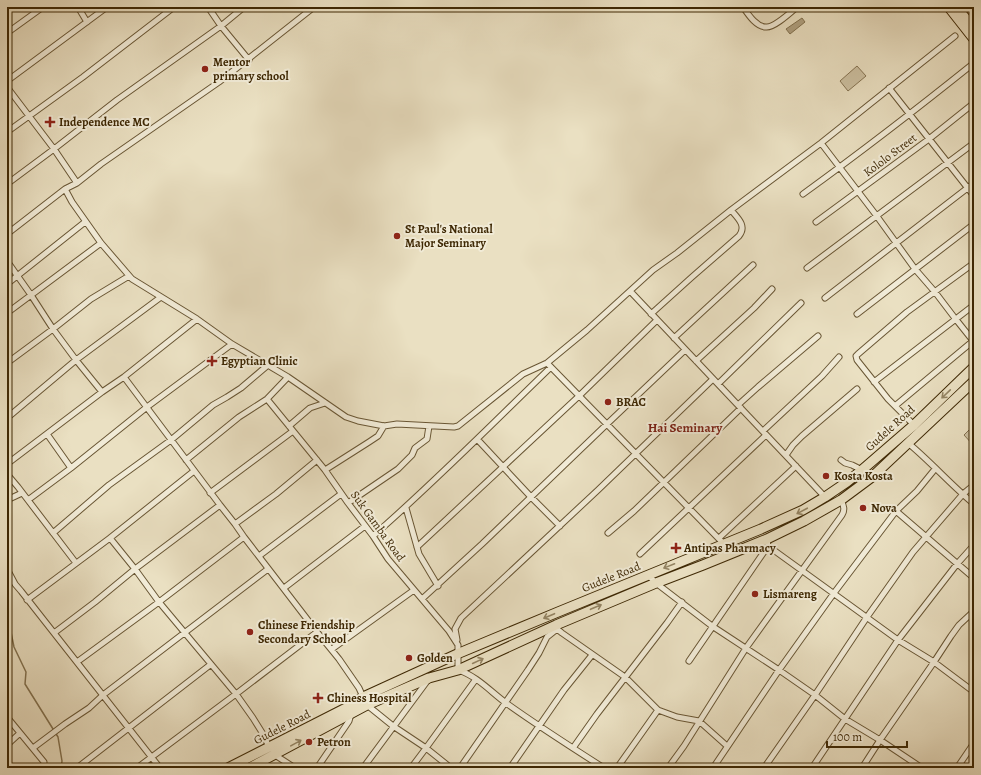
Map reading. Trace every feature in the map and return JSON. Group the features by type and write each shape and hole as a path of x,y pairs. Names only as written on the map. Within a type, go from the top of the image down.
{"highway":[{"name":"Gudele Road","path":"249,768 351,713 365,701 458,650 558,612 648,575 722,541 781,521 803,510 825,497 862,470 914,425 974,367"},
{"name":"Gudele Road","path":"228,768 346,708 429,678 458,670 656,582 768,542 841,500 872,477 974,381"},
{"path":"894,442 900,450"}],"main road":[{"path":"948,7 974,40"},
{"path":"957,7 973,24"}],"street":[{"path":"7,34 43,7"},
{"path":"78,7 87,22"},
{"path":"7,82 107,7"},
{"path":"7,132 77,82 174,7"},
{"path":"208,7 221,26 249,60"},
{"path":"7,184 143,81 221,26 244,7"},
{"path":"743,7 755,22 765,28 775,24 797,7"},
{"path":"7,234 101,164 190,103 249,60 311,8"},
{"path":"373,536 406,508 477,440 549,365 653,270 821,143 955,36"},
{"path":"803,194 910,114 974,63"},
{"path":"7,87 54,149 76,183"},
{"path":"889,88 974,196"},
{"name":"Kololo Street","path":"816,222 974,103"},
{"path":"821,143 916,269 974,342 895,406"},
{"path":"807,268 974,143"},
{"path":"825,298 974,183"},
{"path":"65,190 85,222 132,279 197,319 232,344 288,377 351,419 384,426 397,424 456,427 523,374 549,365"},
{"path":"652,314 739,236 742,232 742,226 738,217 731,210"},
{"path":"7,284 85,222"},
{"path":"857,314 974,224"},
{"path":"7,313 101,243"},
{"path":"7,261 53,329 102,392"},
{"path":"914,425 874,382 856,357 907,312 974,263"},
{"path":"674,338 753,265"},
{"path":"7,363 91,299 129,276"},
{"path":"696,361 754,308 772,289"},
{"path":"630,291 825,497"},
{"path":"7,418 76,360 161,297"},
{"path":"718,384 801,303"},
{"path":"874,382 974,304"},
{"path":"7,464 124,377 197,319"},
{"path":"417,547 579,396 657,320"},
{"path":"608,533 634,511 664,482 758,387 818,336"},
{"path":"28,500 232,344"},
{"path":"422,599 438,586 685,350"},
{"path":"640,554 689,508 822,376 839,357"},
{"path":"53,533 109,485 171,440 213,405 241,388 268,365"},
{"path":"549,365 722,541 796,466"},
{"path":"124,377 268,569 332,649 360,688 365,701 393,726 426,748 451,768"},
{"path":"186,460 239,417 267,399 288,377"},
{"path":"604,768 506,703 466,672 458,670 458,650 455,629 461,618 636,454 713,379"},
{"path":"786,455 802,436 857,389"},
{"name":"Suk Gamba Road","path":"267,399 325,470 388,558 449,630 458,650"},
{"path":"289,426 310,408 325,403"},
{"path":"325,470 374,439 378,436 384,426"},
{"path":"348,503 398,469 412,455 415,448 427,439 429,426"},
{"path":"210,493 293,431"},
{"path":"47,434 71,468"},
{"path":"477,440 560,526"},
{"path":"908,443 923,455 935,469 974,504"},
{"path":"235,524 276,494 317,460"},
{"path":"841,460 862,470"},
{"path":"713,768 779,670 834,593 896,511 917,491 935,469"},
{"path":"28,600 110,538 194,471"},
{"path":"7,474 76,563"},
{"path":"764,768 815,695 866,617 913,552 963,494 974,485"},
{"path":"7,500 22,493"},
{"path":"259,556 341,494"},
{"path":"668,768 684,746 746,648 844,512 845,508 841,500"},
{"path":"54,633 135,569 220,505"},
{"path":"406,508 419,554 438,586"},
{"path":"896,511 974,578"},
{"path":"284,588 365,526"},
{"path":"77,662 160,602 244,537"},
{"path":"110,538 210,665 236,694 263,734 269,747"},
{"path":"689,660 768,542 802,571 898,640 934,662 974,692"},
{"path":"812,768 898,640 957,564 974,545"},
{"path":"7,569 15,584 160,768"},
{"path":"33,748 89,708 103,695 268,569"},
{"path":"648,575 712,626 815,695 845,719 922,768"},
{"path":"332,649 414,590"},
{"path":"572,748 667,624 682,602"},
{"path":"862,768 959,625 974,611"},
{"path":"460,768 506,703 539,653 547,637 556,627 592,655 625,677 658,710 699,721 727,746"},
{"path":"137,768 317,632"},
{"path":"510,768 564,690 592,655"},
{"path":"76,768 210,665"},
{"path":"363,768 429,678"},
{"path":"410,768 476,679"},
{"path":"616,768 658,710"},
{"path":"317,768 349,721 351,713"},
{"path":"7,717 44,762 45,767"},
{"path":"7,745 20,733"},
{"path":"957,768 974,743"},
{"path":"275,755 295,768"}],"shaded area":[{"path":"802,18 805,22 790,34 786,29"},
{"path":"857,66 866,76 848,91 840,81"},
{"path":"974,425 974,446 964,435"}],"waterway":[{"path":"7,537 9,544 7,553"},
{"path":"7,613 14,647 26,672 25,684 58,737 62,761 61,768"}],"place":[{"name":"Mentor primary school","path":"205,69"},
{"name":"Independence MC","path":"50,122"},
{"name":"St Paul's National Major Seminary","path":"397,236"},
{"name":"Egyptian Clinic","path":"212,361"},
{"name":"BRAC","path":"608,402"},
{"name":"Kosta Kosta","path":"826,476"},
{"name":"Nova","path":"863,508"},
{"name":"Antipas Pharmacy","path":"676,548"},
{"name":"Lismareng","path":"755,594"},
{"name":"Chinese Friendship Secondary School","path":"250,632"},
{"name":"Golden","path":"409,658"},
{"name":"Chiness Hospital","path":"318,698"},
{"name":"Petron","path":"309,742"}],"district":[{"name":"Hai Seminary","path":"685,427"}]}
